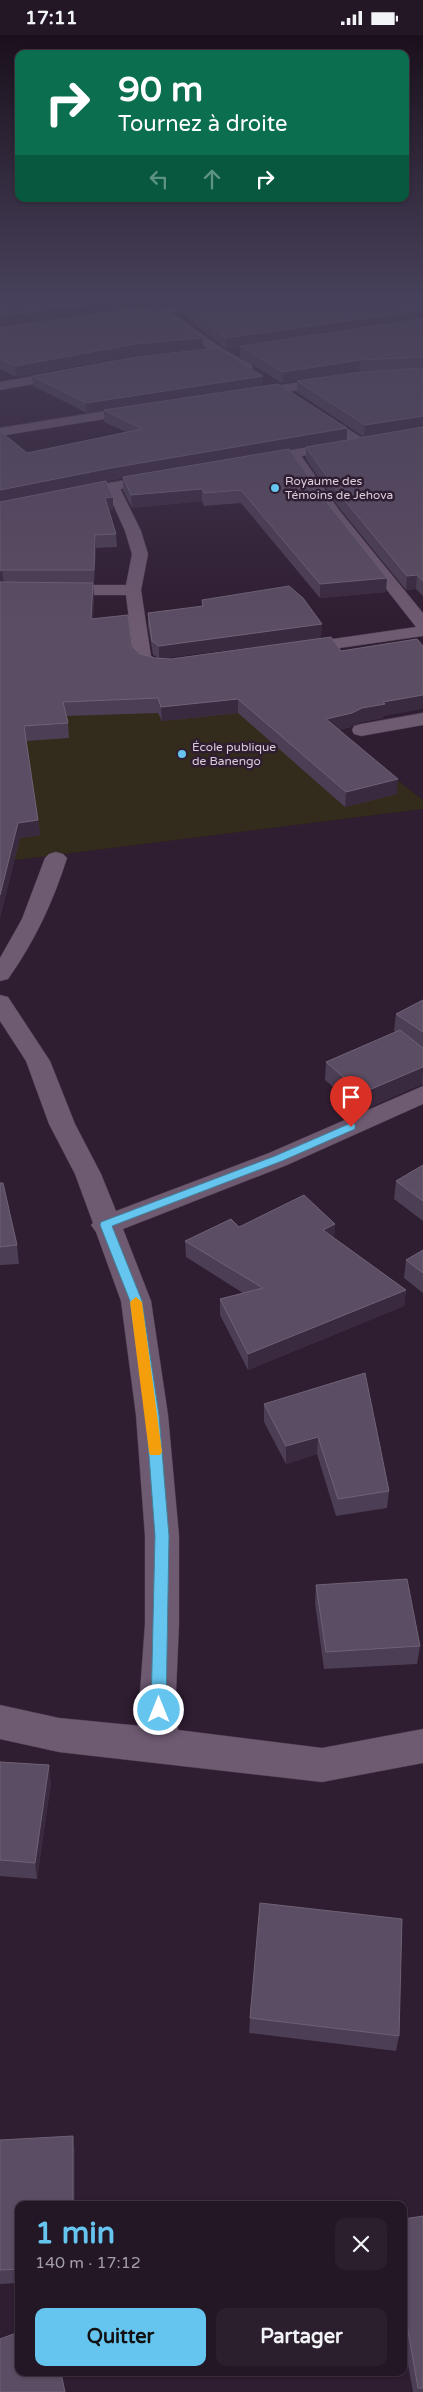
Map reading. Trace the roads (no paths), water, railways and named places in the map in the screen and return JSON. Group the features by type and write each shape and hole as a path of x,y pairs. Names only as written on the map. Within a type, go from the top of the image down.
{"street":[{"path":"0,432 158,407"},
{"path":"307,407 359,442"},
{"path":"245,462 377,440"},
{"path":"293,454 334,513 423,624"},
{"path":"0,509 178,474"},
{"path":"112,486 133,531 140,554 134,590 142,659 156,666 190,664"},
{"path":"44,590 134,590"},
{"path":"279,652 423,631"},
{"path":"361,730 423,719"},
{"path":"0,974 22,944 44,898 56,858"},
{"path":"0,1002 38,1061 62,1124 88,1174 136,1301 152,1415 162,1536 162,1624 158,1692 160,1745"},
{"path":"106,1225 278,1159 423,1095"},
{"path":"0,1722 59,1735 160,1745 322,1765 423,1747"}],"place":[{"name":"Royaume des Témoins de Jehova","path":"275,488"},
{"name":"École publique de Banengo","path":"182,754"}]}
